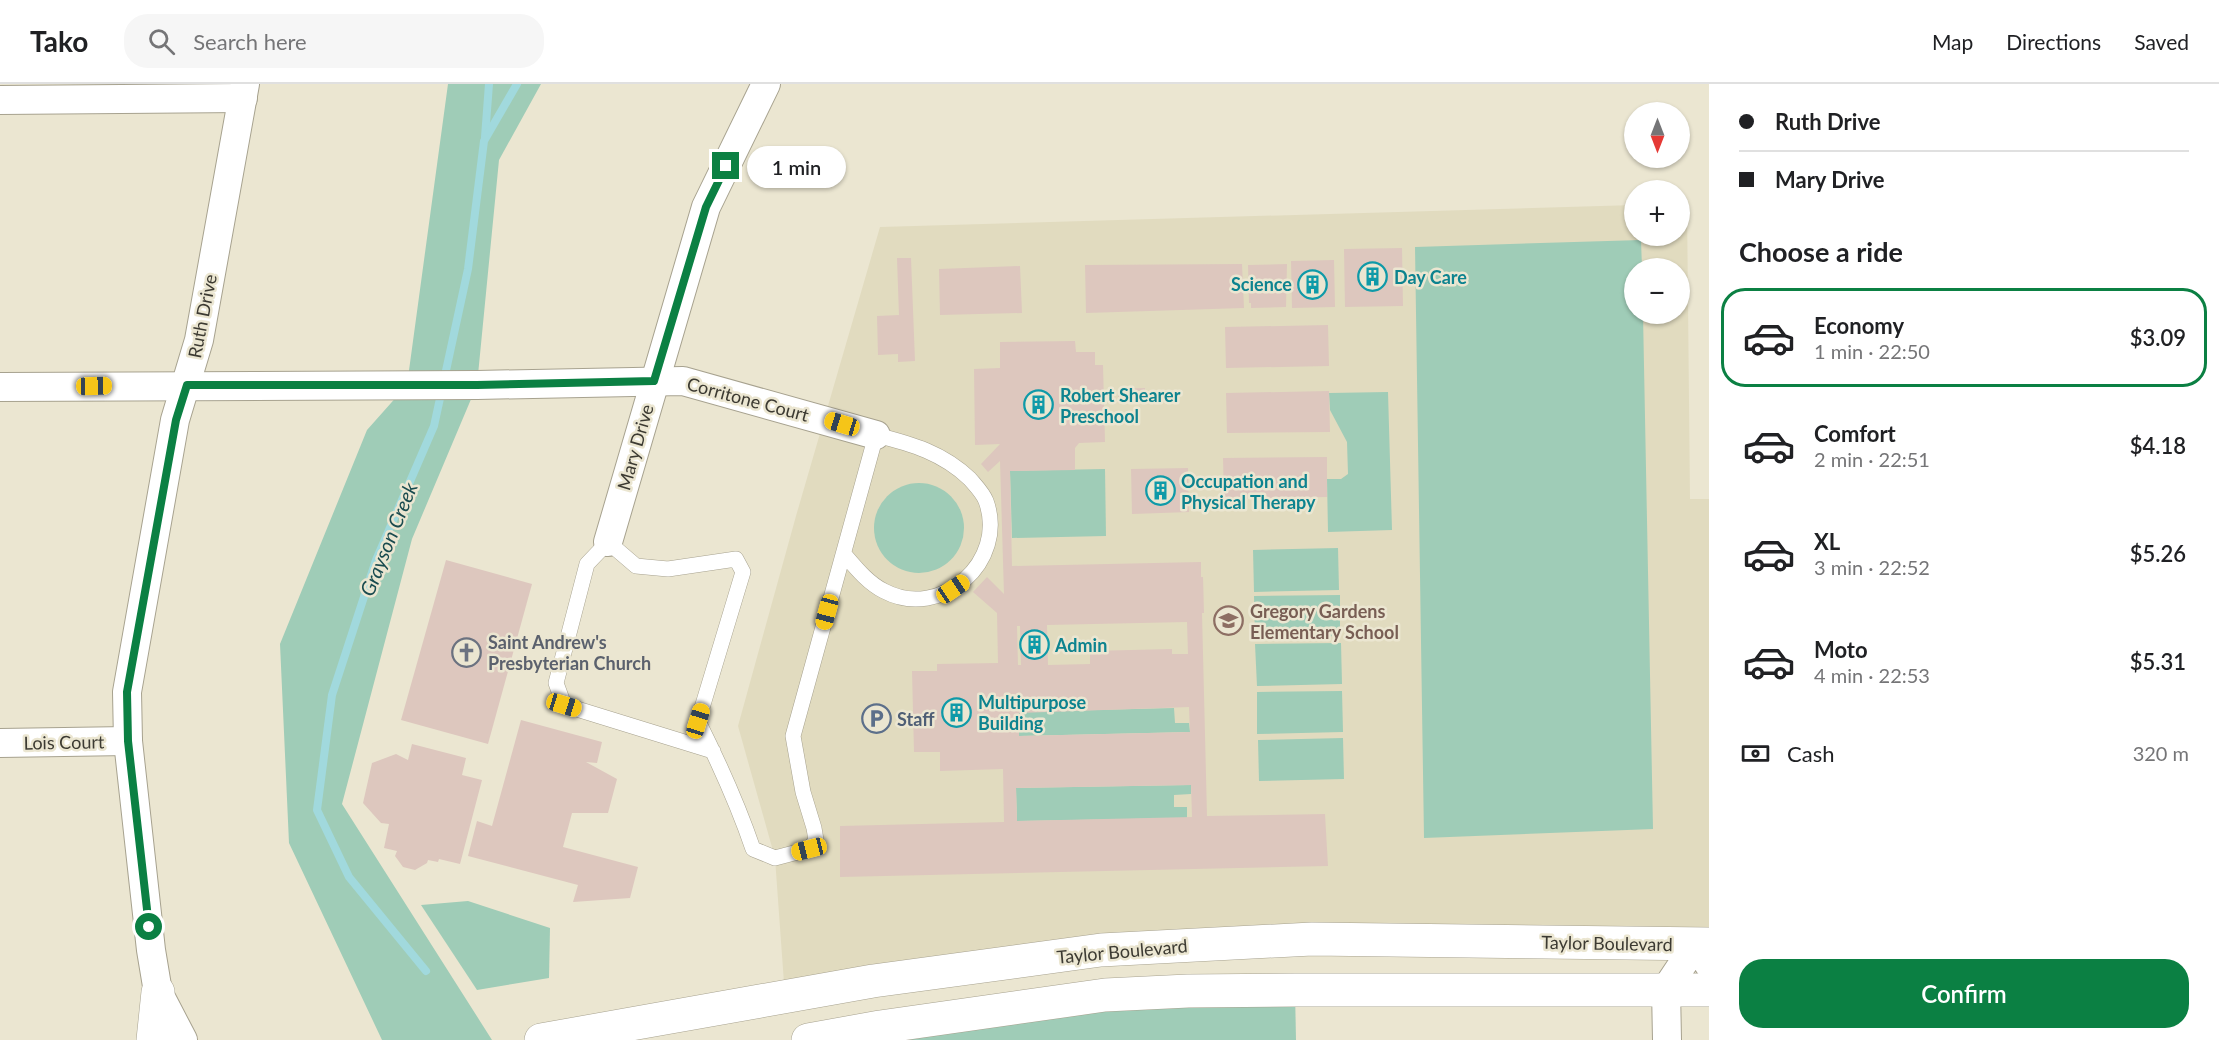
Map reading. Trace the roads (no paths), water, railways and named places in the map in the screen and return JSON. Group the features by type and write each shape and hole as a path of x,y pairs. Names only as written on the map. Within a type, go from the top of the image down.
{"main road":[{"name":"Taylor Boulevard","path":"541,1040 873,981 1101,950 1312,939 1705,951"},
{"path":"808,1040 880,1027 1105,995 1188,991 1295,990 1709,990"},
{"path":"153,1040 158,992"}],"street":[{"name":"Mary Drive","path":"608,542 706,207 766,84"},
{"path":"0,100 244,91"},
{"name":"Ruth Drive","path":"183,1040 158,992 151,950 128,741 127,692 176,420 199,340 244,91"},
{"name":"Corritone Court","path":"0,387 477,385 683,381 876,435"},
{"name":"Lois Court","path":"0,743 128,741"},
{"path":"1667,1040 1666,989 1705,951"}],"lane":[{"path":"713,751 564,705 556,683 587,564 608,542 636,566 668,569 736,559 743,572 698,721 713,751 742,817 753,849 775,858 809,849 816,840 803,792 793,736 876,435 915,444 943,457 962,472 986,500 990,517 989,536 976,569 965,581 942,594 918,599 894,596 863,576 844,554"}],"waterway":[{"path":"485,137 489,84"},
{"name":"Grayson Creek","path":"426,971 349,877 317,810 332,695 376,560 434,426 468,269 484,141 517,84"}],"place":[{"name":"Day Care","path":"1373,277"},
{"name":"Science","path":"1313,284"},
{"name":"Robert Shearer Preschool","path":"1039,405"},
{"name":"Occupation and Physical Therapy","path":"1160,491"},
{"name":"Gregory Gardens Elementary School","path":"1229,621"},
{"name":"Admin","path":"1034,645"},
{"name":"Saint Andrew's Presbyterian Church","path":"467,652"},
{"name":"Multipurpose Building","path":"957,712"},
{"name":"Staff","path":"876,719"}]}
